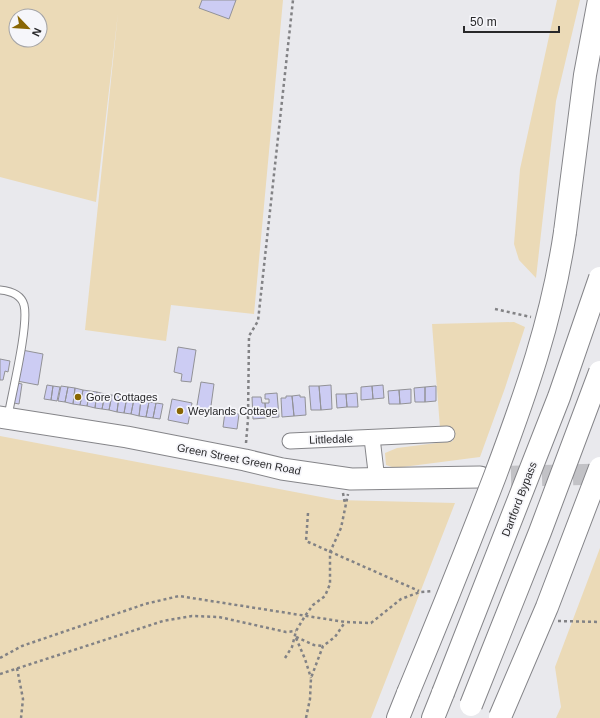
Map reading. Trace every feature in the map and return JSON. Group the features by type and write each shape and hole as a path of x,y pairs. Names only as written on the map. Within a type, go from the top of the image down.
{"highway":[{"path":"398,718 473,532 522,403 548,321 559,270 585,75 599,0"},
{"name":"Dartford Bypass","path":"433,718 559,397 600,278"},
{"path":"468,712 540,532 600,372"},
{"path":"500,717 546,607 600,468"}],"main road":[{"name":"Green Street Green Road","path":"4,418 127,437 245,460 282,469 351,479 377,480 480,477"}],"street":[{"name":"Littledale","path":"290,441 447,434"},
{"path":"372,438 377,480"}],"lane":[{"path":"0,290 11,291 16,294 24,306 23,338 4,418"}],"path":[{"path":"245,460 248,419 249,336 258,321 293,0"},
{"path":"285,658 292,647 296,631 305,616 313,605 325,596 330,584 330,552 341,528 351,479"},
{"path":"308,513 306,541 420,592"},
{"path":"0,658 22,646 145,604 179,596 345,622 371,623 401,599 420,592 432,591"},
{"path":"0,674 163,621 192,616 219,617 286,632 296,631"},
{"path":"558,621 600,622"},
{"path":"306,718 310,699 311,678 323,646 335,636 345,622"},
{"path":"295,637 314,645 323,646"},
{"path":"295,637 305,659 311,678"},
{"path":"17,668 23,699 21,718"}],"shaded area":[{"path":"0,0 202,0 199,8 229,19 236,0 283,0 254,314 171,305 166,341 85,330 118,13 96,202 0,177"},
{"path":"557,0 580,0 556,101 536,278 519,260 514,244 520,169"},
{"path":"514,322 525,327 480,457 395,468 386,465 385,453 397,448 453,441 452,427 440,428 432,324"},
{"path":"0,436 337,500 455,503 371,718 0,718"},
{"path":"600,548 600,718 556,718 561,707 555,667"}],"building":[{"path":"202,0 236,0 229,19 199,8"},
{"path":"178,347 196,350 191,382 181,381 182,374 174,372"},
{"path":"22,350 43,354 38,385 17,381"},
{"path":"0,359 10,361 8,372 5,371 3,380 0,380"},
{"path":"201,382 214,384 210,413 196,411"},
{"path":"17,383 22,384 19,404 14,403"},
{"path":"47,385 53,386 51,400 44,399"},
{"path":"331,385 332,409 321,410 319,386"},
{"path":"383,385 384,398 373,399 372,386"},
{"path":"53,386 60,387 57,401 51,400"},
{"name":"Gore Cottages","path":"61,386 68,387 65,402 58,401"},
{"path":"309,386 319,386 321,410 311,410"},
{"path":"372,386 373,399 361,400 361,387"},
{"path":"436,386 436,401 425,402 425,387"},
{"name":"Gore Cottages","path":"68,387 75,388 73,404 65,402"},
{"path":"425,387 425,402 415,402 414,388"},
{"name":"Gore Cottages","path":"75,388 83,390 80,405 73,404"},
{"path":"411,389 411,403 400,404 399,390"},
{"name":"Gore Cottages","path":"83,390 90,391 87,406 80,405"},
{"path":"399,390 400,404 389,404 388,391"},
{"name":"Gore Cottages","path":"90,391 97,392 95,408 87,406"},
{"name":"Gore Cottages","path":"97,392 105,394 102,409 95,408"},
{"path":"277,393 279,417 266,418 265,403 269,403 269,399 265,399 265,394"},
{"path":"357,393 358,407 347,407 346,394"},
{"name":"Gore Cottages","path":"105,394 112,395 109,410 102,409"},
{"path":"336,394 346,394 347,407 337,408"},
{"name":"Gore Cottages","path":"112,395 119,396 117,412 109,410"},
{"path":"300,395 300,397 305,397 306,415 294,416 292,396"},
{"name":"Gore Cottages","path":"119,396 127,397 124,413 117,412"},
{"path":"286,396 292,396 294,416 282,417 281,398 286,398"},
{"name":"Gore Cottages","path":"127,397 134,399 131,414 124,413"},
{"path":"252,397 261,397 262,403 265,403 266,418 253,419"},
{"name":"Gore Cottages","path":"134,399 141,400 139,416 131,414"},
{"name":"Weylands Cottage","path":"172,399 192,403 188,424 168,420"},
{"name":"Gore Cottages","path":"141,400 149,402 146,417 139,416"},
{"name":"Gore Cottages","path":"149,402 156,403 153,418 146,417"},
{"name":"Gore Cottages","path":"156,403 163,404 160,419 153,418"},
{"path":"225,412 239,414 237,429 223,427"}],"tunnel":[{"path":"480,477 600,474"}],"place":[{"name":"Gore Cottages","path":"78,397"},
{"name":"Weylands Cottage","path":"180,411"}]}
